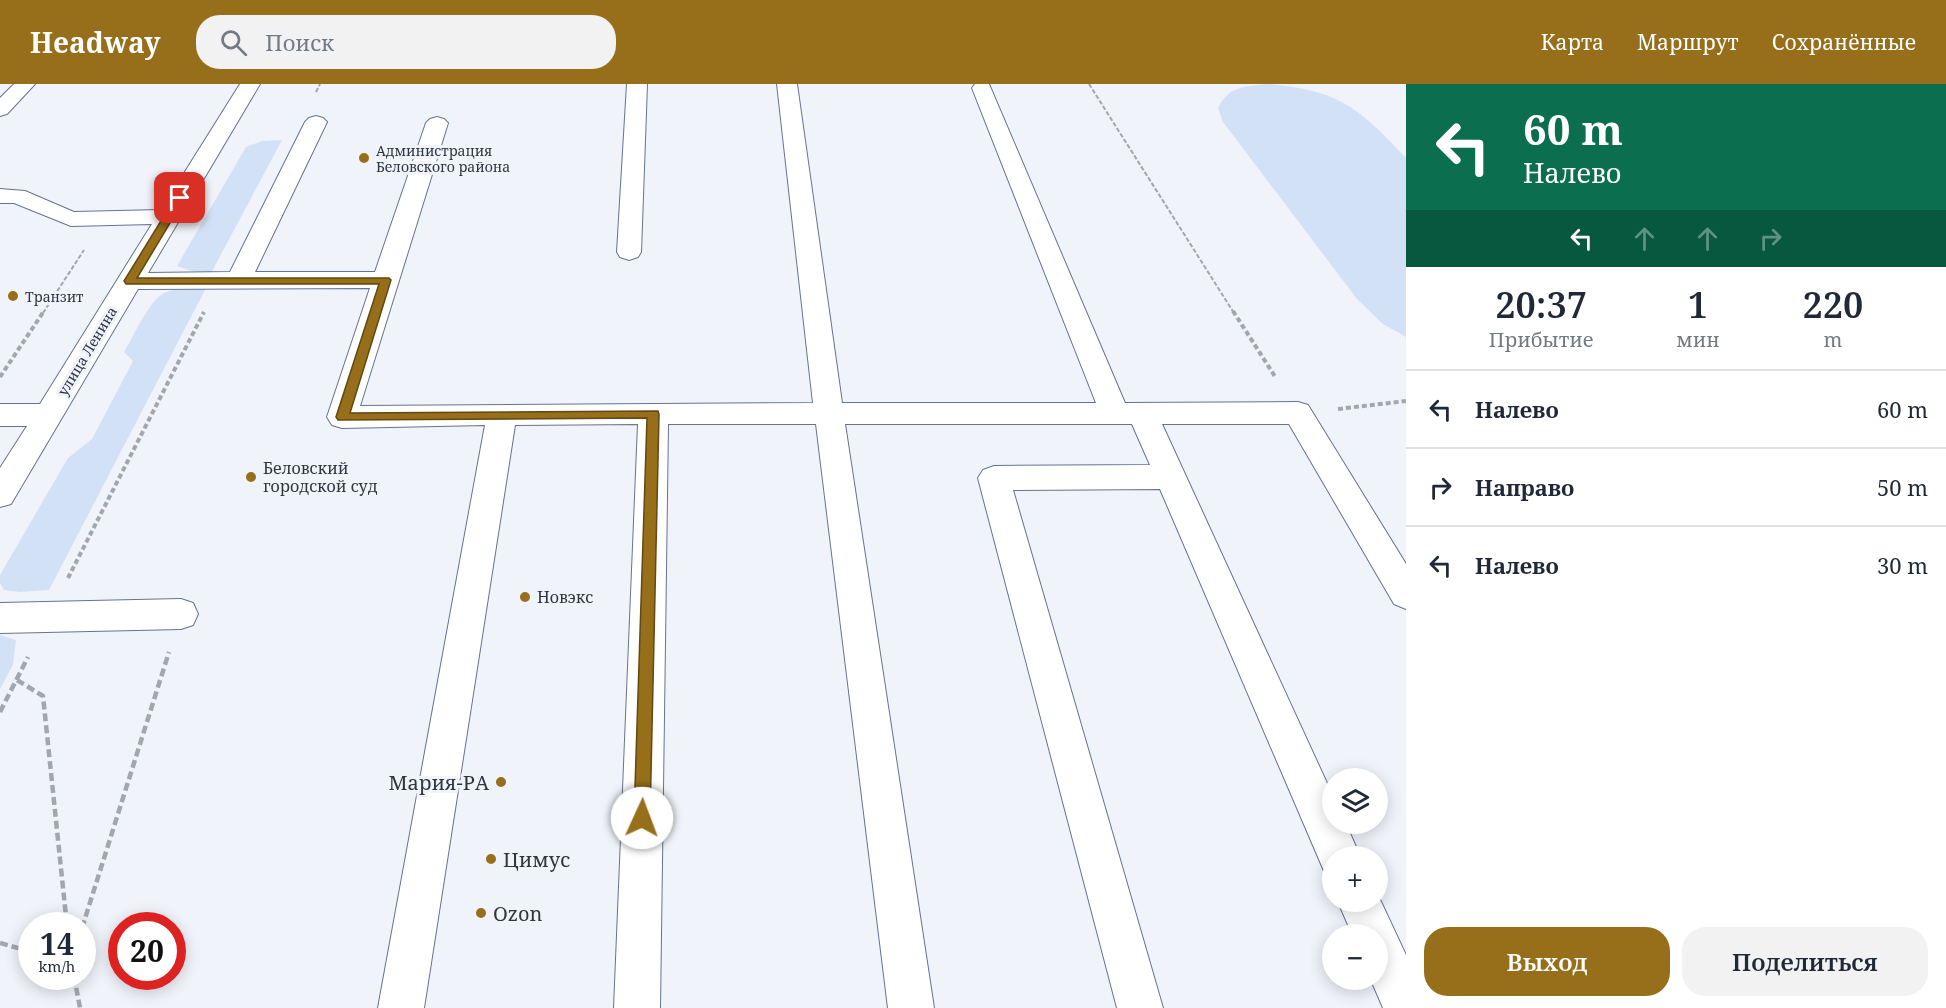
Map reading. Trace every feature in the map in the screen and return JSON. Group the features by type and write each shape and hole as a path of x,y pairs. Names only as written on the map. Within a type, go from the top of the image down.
{"street":[{"path":"0,110 25,84"},
{"name":"улица Ленина","path":"0,495 250,84"},
{"path":"629,252 636,84"},
{"path":"787,84 829,414 911,1008"},
{"path":"982,88 1129,413 1171,477 1335,846"},
{"path":"229,281 316,122"},
{"path":"437,123 342,417 502,414 1298,413 1406,594"},
{"path":"0,196 17,196 71,219 169,217"},
{"path":"129,281 386,280"},
{"path":"401,1008 502,414"},
{"path":"637,1008 653,414"},
{"path":"0,415 49,415"},
{"path":"1140,1008 994,478 1171,477"},
{"path":"0,618 181,614"},
{"path":"1388,967 1406,1007"}],"path":[{"path":"315,94 320,84"},
{"path":"1089,84 1298,413 1406,401"},
{"path":"0,712 48,617 229,281"},
{"path":"87,912 181,614"},
{"path":"17,680 43,696 66,912"},
{"path":"0,943 18,948"},
{"path":"77,990 80,1008"}],"shaded area":[{"path":"1266,84 1312,91 1345,104 1374,126 1406,158 1406,337 1383,324 1357,299 1223,122 1218,108 1227,95 1238,89"},
{"path":"282,140 210,275 177,266 246,147 262,141"},
{"path":"206,288 49,590 20,592 4,590 0,583 0,575 68,458 92,439 133,361 124,352 153,303 169,291"},
{"path":"0,635 16,640 13,665 0,689"}],"place":[{"name":"Администрация Беловского района","path":"364,158"},
{"name":"Транзит","path":"13,296"},
{"name":"Беловский городской суд","path":"251,477"},
{"name":"Новэкс","path":"525,597"},
{"name":"Мария-РА","path":"501,782"},
{"name":"Цимус","path":"491,859"},
{"name":"Ozon","path":"481,913"}],"route":[{"path":"180,198 129,281 386,280 342,417 653,414 642,818"}]}
